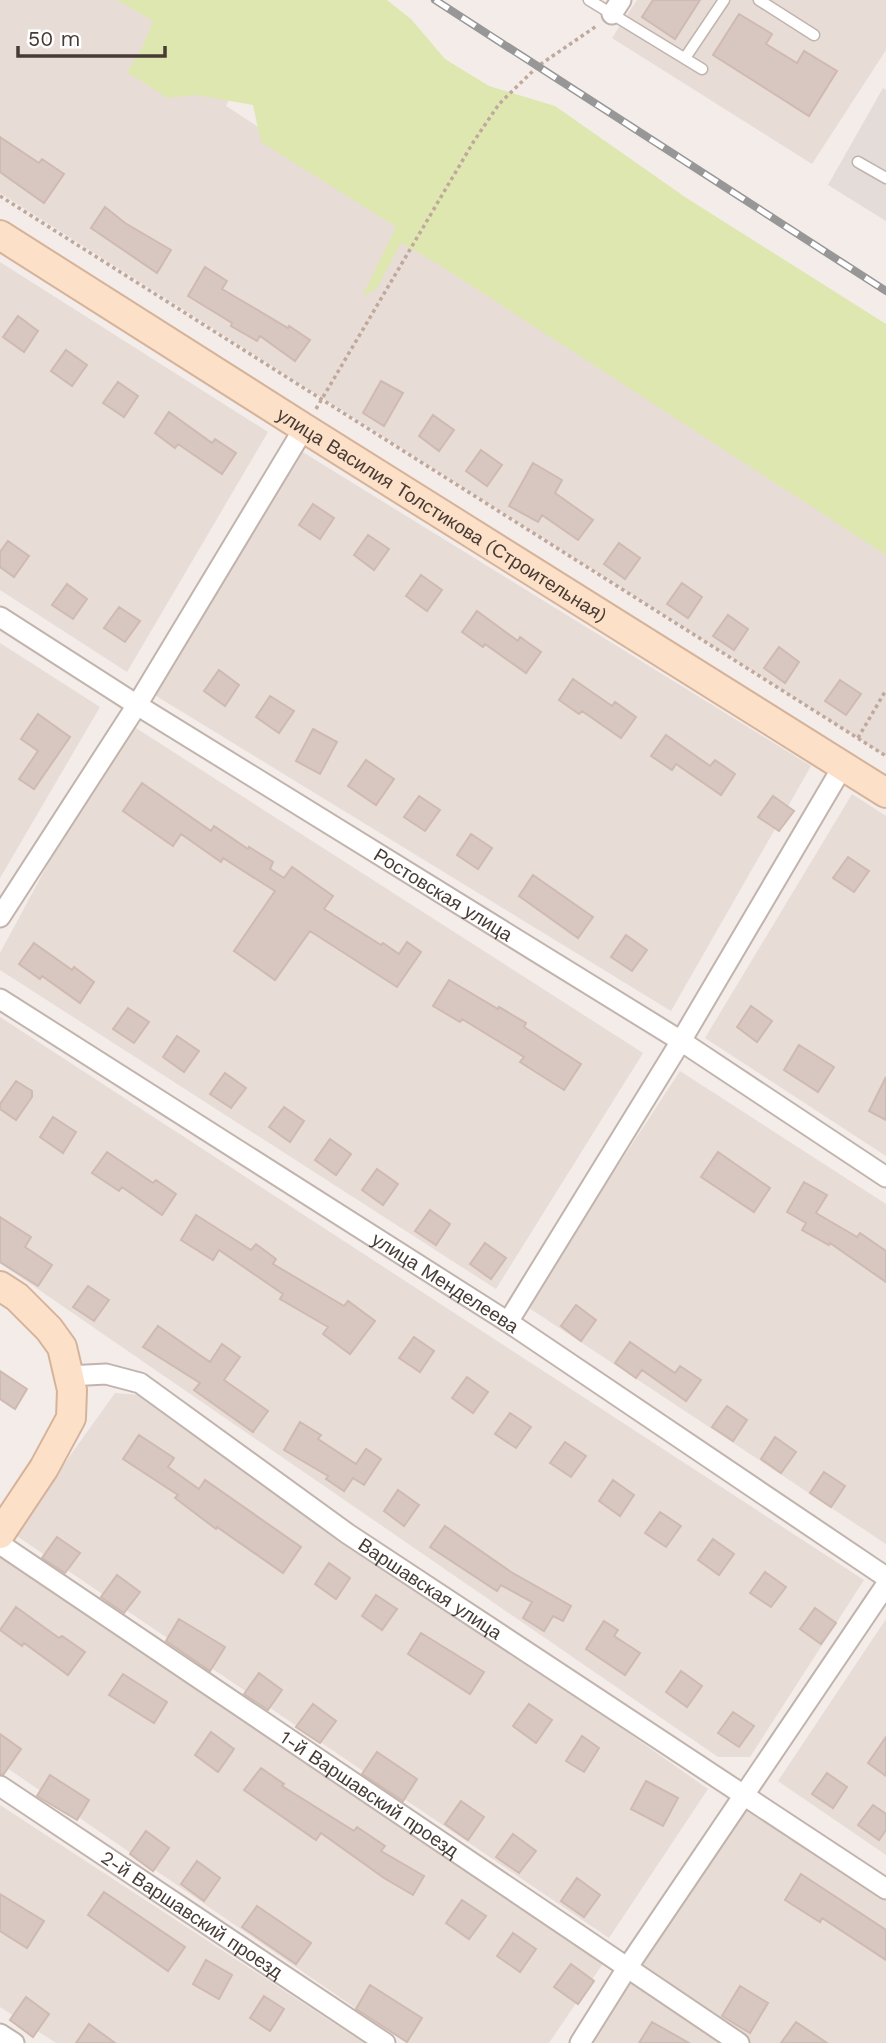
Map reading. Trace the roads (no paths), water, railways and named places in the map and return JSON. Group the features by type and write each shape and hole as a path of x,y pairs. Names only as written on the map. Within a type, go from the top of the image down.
{"main road":[{"name":"улица Василия Толстикова (Строительная)","path":"0,234 886,793"},
{"path":"0,1286 17,1297 49,1329 62,1347 72,1390 71,1418 44,1468 0,1534"}],"street":[{"path":"0,917 137,705 304,428"},
{"name":"Ростовская улица","path":"0,617 137,705 681,1041 886,1177"},
{"path":"508,1322 681,1041 843,766"},
{"name":"улица Менделеева","path":"0,999 508,1322 886,1577"},
{"name":"Варшавская улица","path":"68,1376 106,1374 140,1382 348,1534 886,1889"},
{"name":"1-й Варшавский проезд","path":"0,1544 739,2043"},
{"path":"580,2043 627,1968 886,1585"},
{"name":"2-й Варшавский проезд","path":"0,1786 385,2043"},
{"path":"0,2034 14,2043"}],"lane":[{"path":"589,0 617,7 702,69"},
{"path":"685,58 724,0"},
{"path":"759,0 814,35"},
{"path":"858,162 886,178"}],"railway":[{"path":"435,0 886,291"}]}
